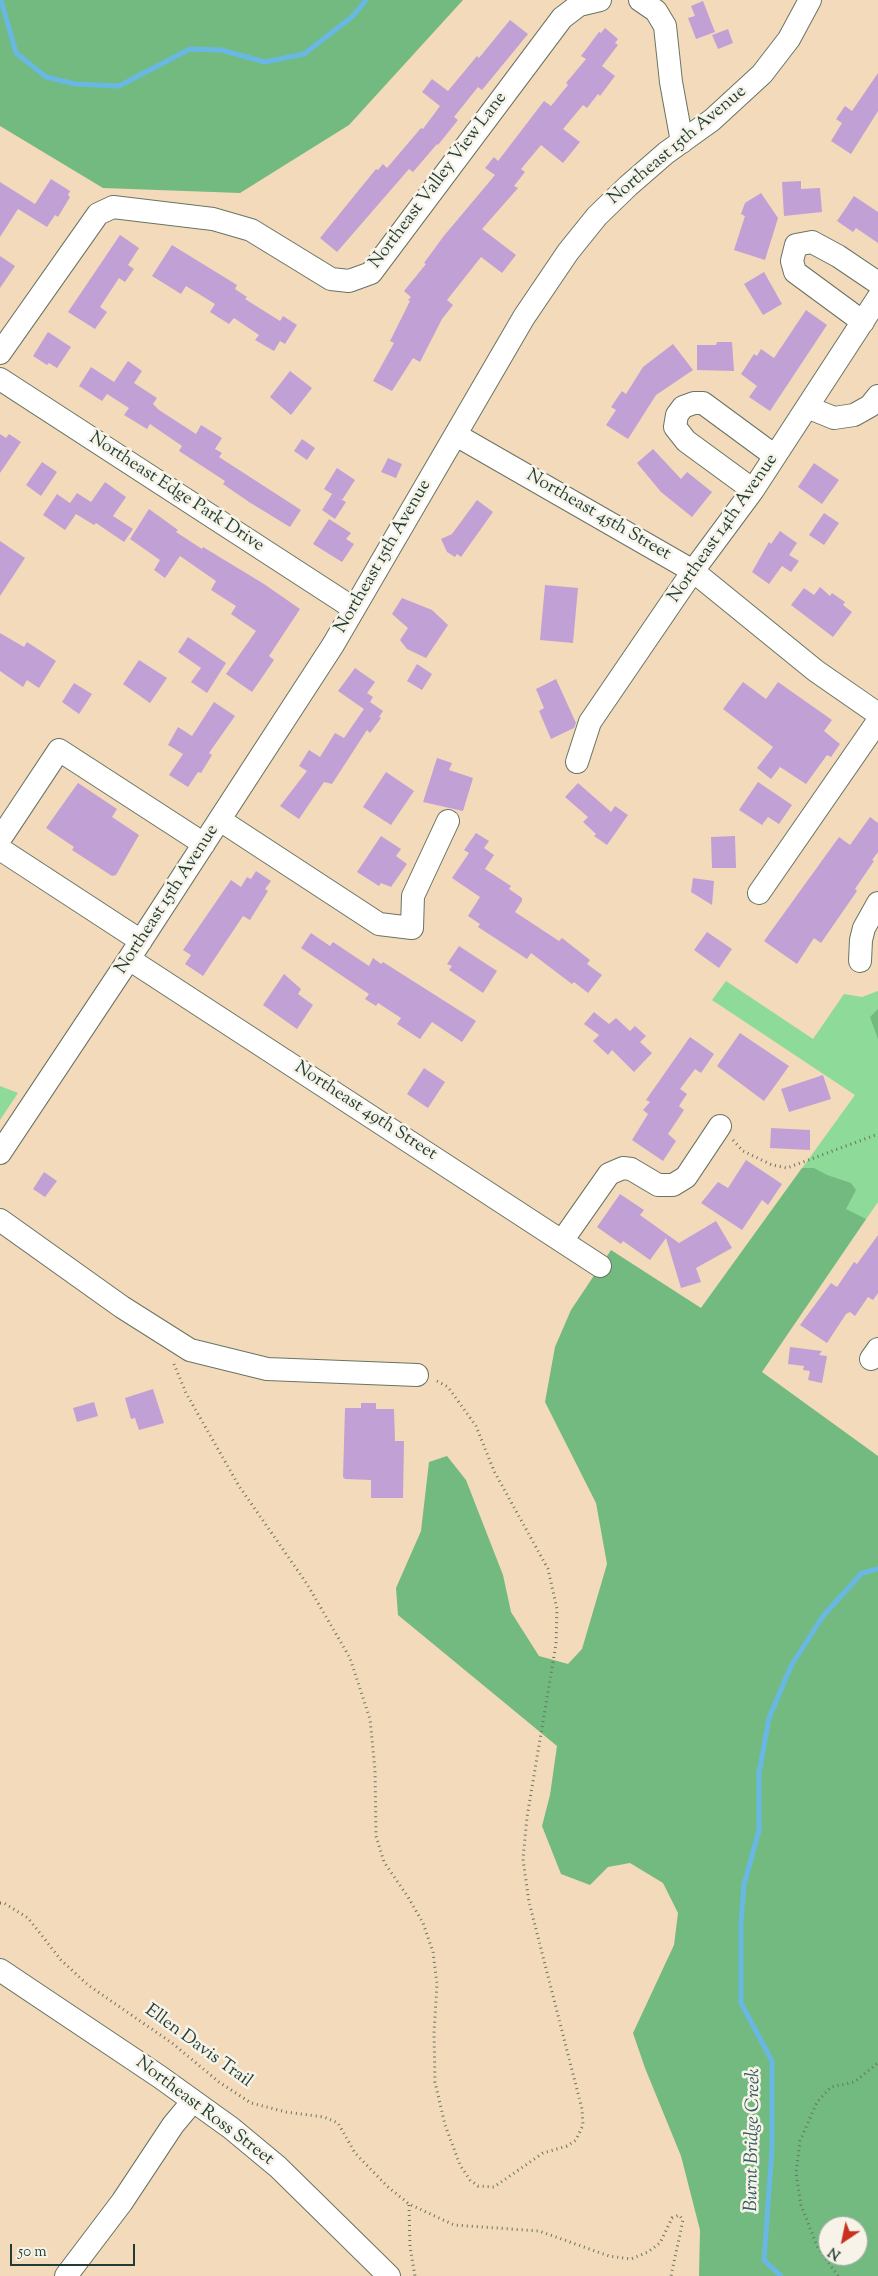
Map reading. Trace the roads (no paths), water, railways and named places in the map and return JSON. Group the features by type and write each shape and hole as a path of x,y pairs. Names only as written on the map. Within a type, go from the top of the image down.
{"street":[{"name":"Northeast Valley View Lane","path":"0,353 98,214 113,207 213,219 251,230 331,279 349,281 371,273 562,18 579,5 600,0"},
{"path":"640,0 656,11 665,26 671,82 682,142"},
{"name":"Northeast 15th Avenue","path":"0,1153 135,950 333,645 524,317 568,252 604,210 652,165 734,101 762,74 789,39 803,2"},
{"path":"863,322 795,272 792,261 796,245 812,242 838,256 878,283"},
{"name":"Northeast 14th Avenue","path":"577,762 590,722 693,571 753,490 878,298"},
{"name":"Northeast Edge Park Drive","path":"0,379 353,608"},
{"path":"807,407 834,418 854,414 870,406 878,396"},
{"path":"753,490 686,441 675,427 677,415 683,407 694,403 703,404 775,456"},
{"name":"Northeast 45th Street","path":"456,435 693,571 816,671 878,714"},
{"path":"760,893 878,721"},
{"path":"0,839 59,750 204,844"},
{"path":"220,820 379,924 412,928 413,896 448,821"},
{"name":"Northeast 49th Street","path":"0,849 135,950 600,1266"},
{"path":"860,962 861,940 864,928 878,903"},
{"path":"562,1241 609,1174 616,1170 631,1169 658,1184 673,1185 686,1176 720,1126"},
{"path":"0,1220 122,1307 190,1350 267,1370 417,1375"},
{"name":"Northeast Ross Street","path":"0,1970 231,2128 278,2167 368,2266 389,2276"},
{"path":"66,2276 122,2202 173,2125 193,2101"}],"waterway":[{"name":"Burnt Bridge Creek","path":"1,0 16,53 46,77 75,84 119,86 190,49 221,50 265,62 304,54 353,16 366,0"},
{"name":"Burnt Bridge Creek","path":"781,2276 764,2260 772,2149 772,2061 741,2003 741,1924 744,1885 759,1830 759,1773 769,1718 791,1666 823,1616 862,1573 878,1569"}]}
